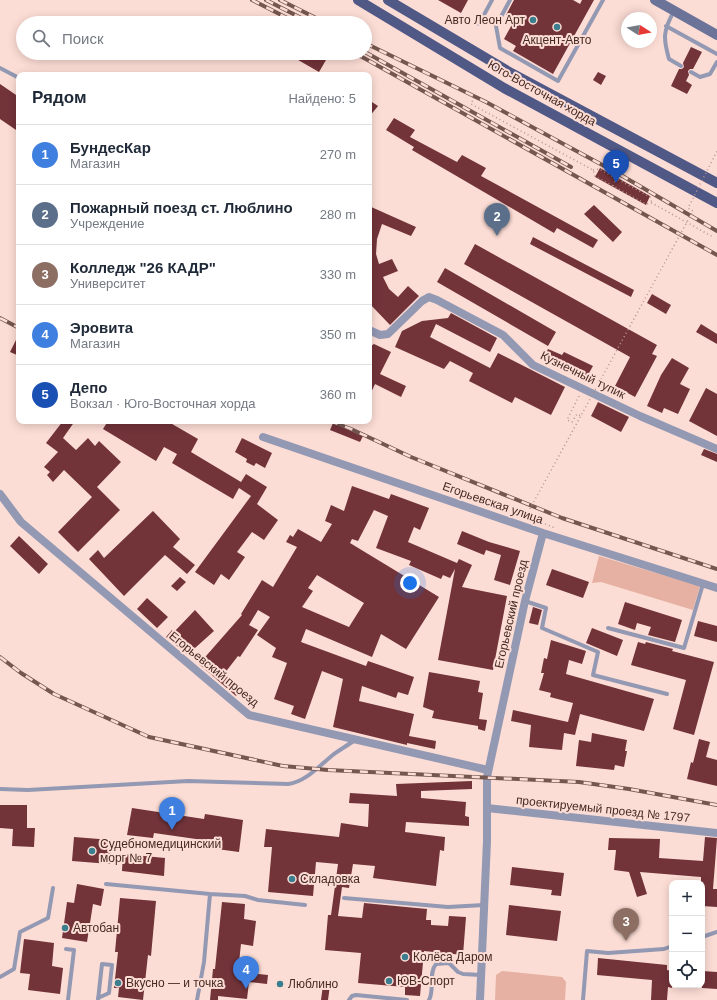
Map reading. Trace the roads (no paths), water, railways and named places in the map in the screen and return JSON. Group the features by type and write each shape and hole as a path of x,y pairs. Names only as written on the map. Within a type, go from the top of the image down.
{"main road":[{"name":"Юго-Восточная хорда","path":"358,0 504,88 717,203"},
{"name":"Юго-Восточная хорда","path":"388,0 511,73 717,183"},
{"path":"655,0 717,35"}],"street":[{"name":"Кузнечный тупик","path":"372,331 380,335 388,334 422,301 429,297 503,335 533,365 640,416 717,449"},
{"name":"Егорьевская улица","path":"263,437 543,533 717,588"},
{"name":"Егорьевский проезд","path":"0,494 21,522 249,716 488,770"},
{"name":"Егорьевский проезд","path":"480,1000 487,841 488,770 543,533"},
{"name":"проектируемый проезд № 1797","path":"487,808 717,833"}],"lane":[{"path":"479,24 492,0"},
{"path":"510,0 496,26 500,48 558,81 603,0"},
{"path":"674,11 666,26 664,43 669,59 681,66"},
{"path":"666,26 717,54"},
{"path":"691,72 700,77 710,74 717,62"},
{"path":"0,68 16,76"},
{"path":"608,628 684,648 703,584"},
{"path":"526,601 546,608 542,628 598,652 593,675 667,694"},
{"path":"0,789 28,790 188,781 288,784 303,780 334,754 355,740"},
{"path":"106,884 245,896 258,900 305,905"},
{"path":"0,977 14,968 20,932 48,918 53,888"},
{"path":"197,1000 204,962 210,894"},
{"path":"344,898 448,907 484,905"},
{"path":"705,936 717,932"},
{"path":"583,1000 587,951 608,953 664,949 669,947"},
{"path":"66,949 74,950 68,1000"},
{"path":"429,1000 431,996 433,967 436,964 449,963 458,972 463,974 481,975"},
{"path":"102,964 112,965 109,993 98,999 102,964"},
{"path":"349,1000 352,996 356,995 407,1000"}],"railway":[{"path":"252,0 283,16"},
{"path":"266,0 297,16"},
{"path":"280,0 312,16"},
{"path":"372,46 486,102 619,174 717,231"},
{"path":"372,56 571,167"},
{"path":"368,60 717,255"},
{"path":"0,318 16,326"},
{"path":"338,424 411,457 562,518 717,569"},
{"path":"0,657 21,673 54,694 149,737 283,766 328,770 579,782 629,789 717,805"}],"place":[{"name":"Авто Леон Арт","path":"533,20"},
{"name":"Акцент-Авто","path":"557,27"},
{"name":"Депо","path":"616,183"},
{"name":"Пожарный поезд ст. Люблино","path":"497,236"},
{"name":"БундесКар","path":"172,830"},
{"name":"Судебномедицинский морг № 7","path":"92,851"},
{"name":"Складовка","path":"292,879"},
{"name":"Автобан","path":"65,928"},
{"name":"Колледж \"26 КАДР\"","path":"626,941"},
{"name":"Колёса Даром","path":"405,957"},
{"name":"ЮВ-Спорт","path":"389,981"},
{"name":"Вкусно — и точка","path":"118,983"},
{"name":"Люблино","path":"280,984"},
{"name":"Эровита","path":"246,989"}]}
